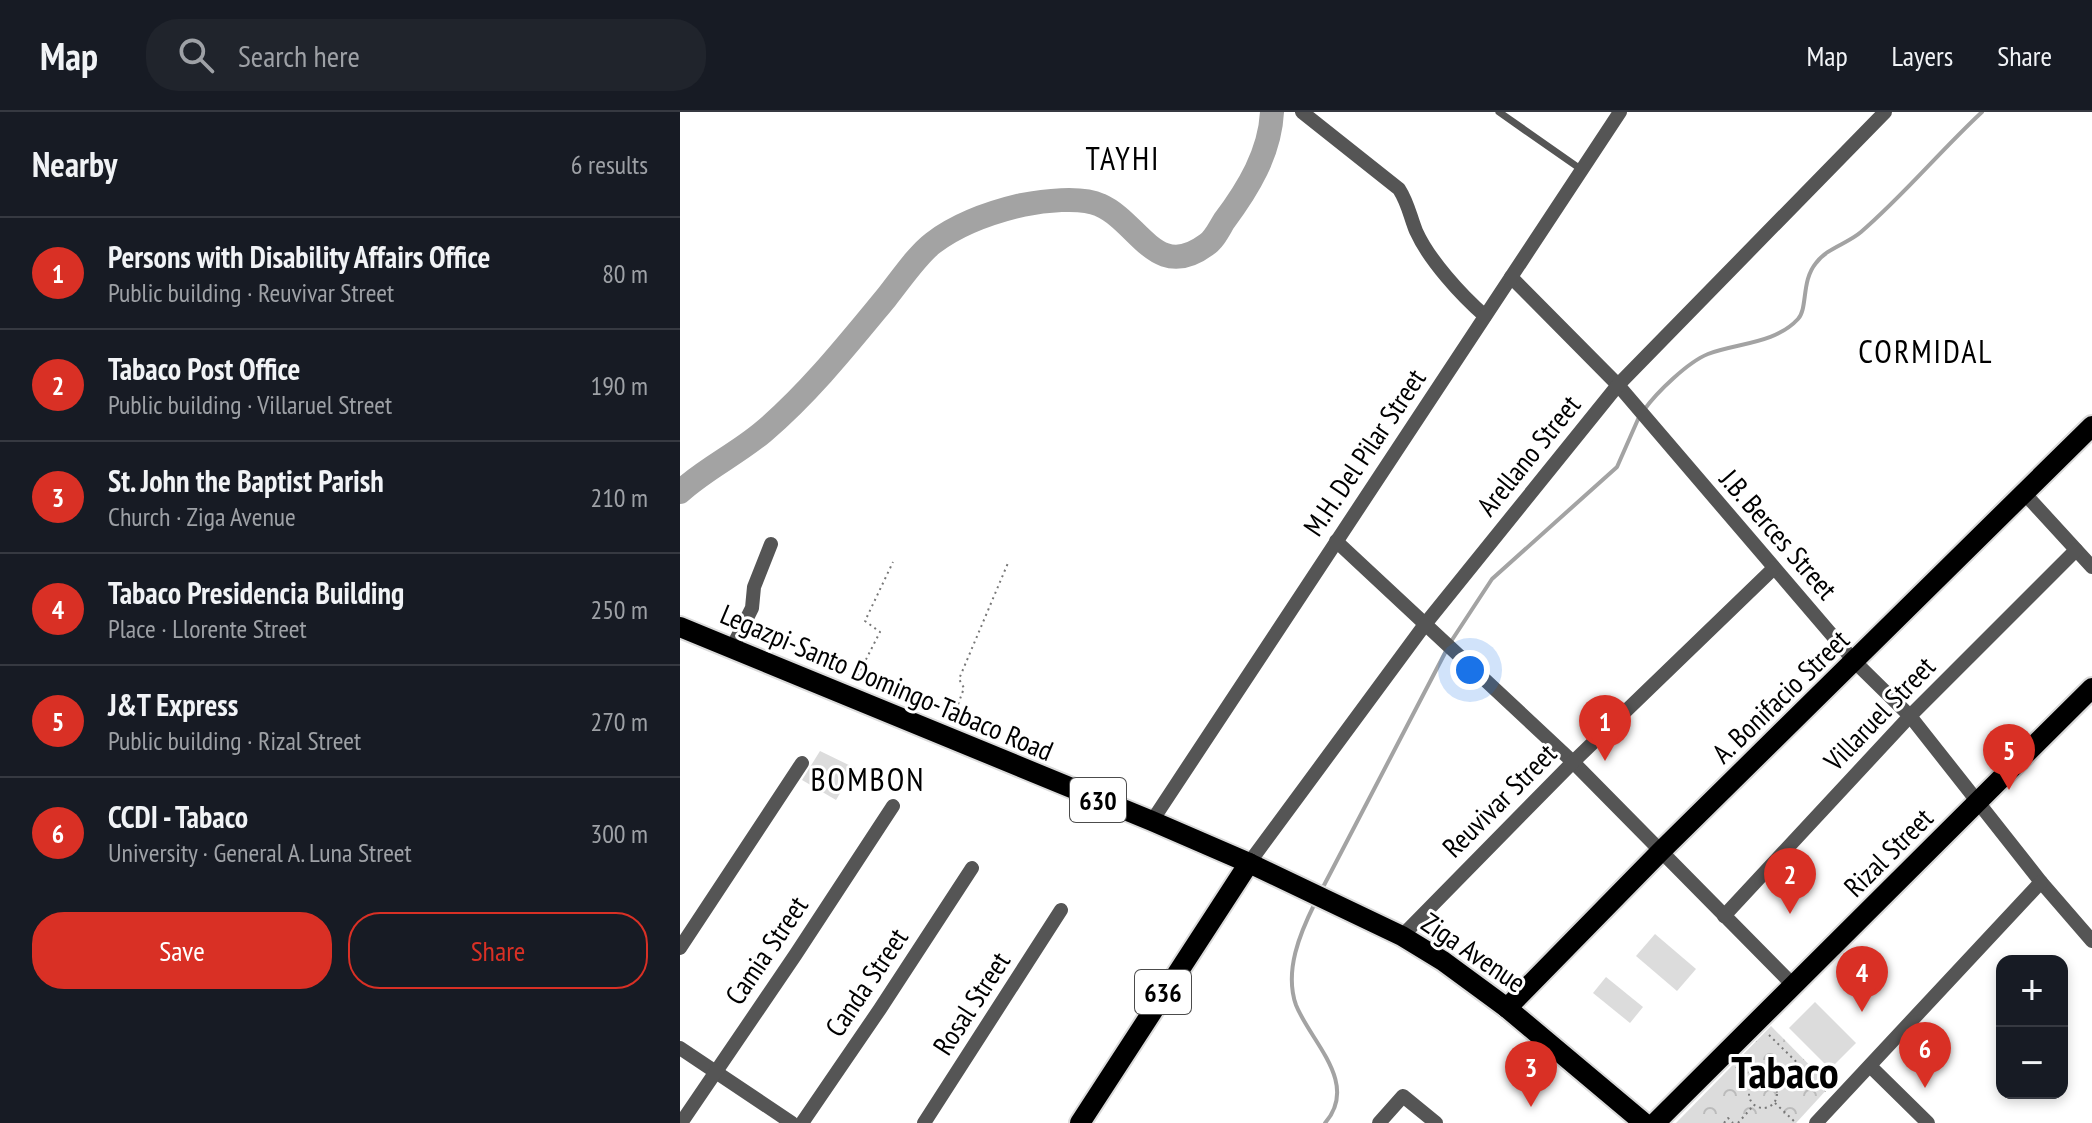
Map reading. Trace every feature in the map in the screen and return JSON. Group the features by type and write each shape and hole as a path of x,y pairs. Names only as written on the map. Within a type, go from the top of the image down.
{"main road":[{"name":"A. Bonifacio Street","path":"1507,1008 1660,852 2092,426"},
{"name":"Legazpi-Santo Domingo-Tabaco Road","path":"680,627 1249,863"},
{"name":"Rizal Street","path":"1655,1123 2092,688"},
{"name":"Ziga Avenue","path":"1249,863 1402,936 1443,961 1507,1008 1644,1123"},
{"name":"636","path":"1080,1123 1249,863"}],"street":[{"path":"1302,112 1399,189 1407,201 1417,233 1455,288 1485,316"},
{"name":"M.H. Del Pilar Street","path":"1152,821 1620,112"},
{"name":"Arellano Street","path":"1249,863 1426,623 1618,385 1885,112"},
{"name":"J.B. Berces Street","path":"1511,277 1618,385 1855,662 1910,716 2041,882 2092,941"},
{"path":"2025,494 2092,567"},
{"path":"1336,541 1573,762 1794,986"},
{"path":"732,648 752,608 754,587 771,544"},
{"name":"Villaruel Street","path":"1724,916 1910,716 2076,550"},
{"name":"Reuvivar Street","path":"1402,936 1573,762 1774,568"},
{"path":"680,948 802,763"},
{"name":"Camia Street","path":"681,1123 893,806"},
{"name":"Canda Street","path":"802,1123 972,868"},
{"path":"1816,1123 2041,882"},
{"name":"Rosal Street","path":"924,1123 1061,910"},
{"path":"680,1048 792,1123"},
{"path":"1870,1066 1928,1123"},
{"path":"1379,1123 1403,1096 1436,1123"}],"lane":[{"path":"1499,112 1582,170"}],"path":[{"path":"847,696 880,632 865,621 893,562"},
{"path":"946,737 964,688 959,679 1008,563"},
{"path":"1757,1023 1836,1102"},
{"path":"1724,1055 1753,1083"},
{"path":"1774,1085 1797,1062"},
{"path":"1766,1080 1774,1085 1777,1095 1774,1102 1767,1108 1754,1105 1748,1092 1753,1083 1766,1080"},
{"path":"1774,1102 1796,1123"},
{"path":"1724,1123 1728,1118 1736,1123 1754,1105"}],"green space":[{"path":"820,751 855,768 836,800 802,780"},
{"path":"1655,934 1696,969 1677,991 1636,956"},
{"path":"1606,977 1643,1007 1630,1023 1593,993"},
{"path":"1815,1002 1856,1043 1830,1069 1789,1028"},
{"path":"1771,1026 1830,1086 1796,1123 1676,1123"}],"waterway":[{"path":"680,492 780,417 843,350 921,254 964,224 1022,205 1072,200 1092,202 1114,213 1161,253 1174,257 1189,255 1206,245 1256,170 1267,142 1272,112"},
{"path":"1644,410 1673,378 1700,358 1767,338 1789,327 1801,314 1808,278 1821,258 1877,218 1982,112"},
{"path":"1450,643 1492,579 1617,467 1639,417"},
{"path":"1321,891 1446,651"},
{"path":"1315,903 1295,952 1292,979 1296,1005 1335,1078 1337,1093 1334,1108 1325,1123"}],"place":[{"name":"Persons with Disability Affairs Office","path":"1605,761"},
{"name":"J&T Express","path":"2009,790"},
{"name":"Tabaco Post Office","path":"1790,914"},
{"name":"Tabaco Presidencia Building","path":"1862,1012"},
{"name":"CCDI - Tabaco","path":"1925,1088"},
{"name":"St. John the Baptist Parish","path":"1531,1107"}],"district":[{"name":"TAYHI","path":"1123,158"},
{"name":"CORMIDAL","path":"1926,351"},
{"name":"BOMBON","path":"868,779"},
{"name":"Tabaco","path":"1785,1071"}]}
